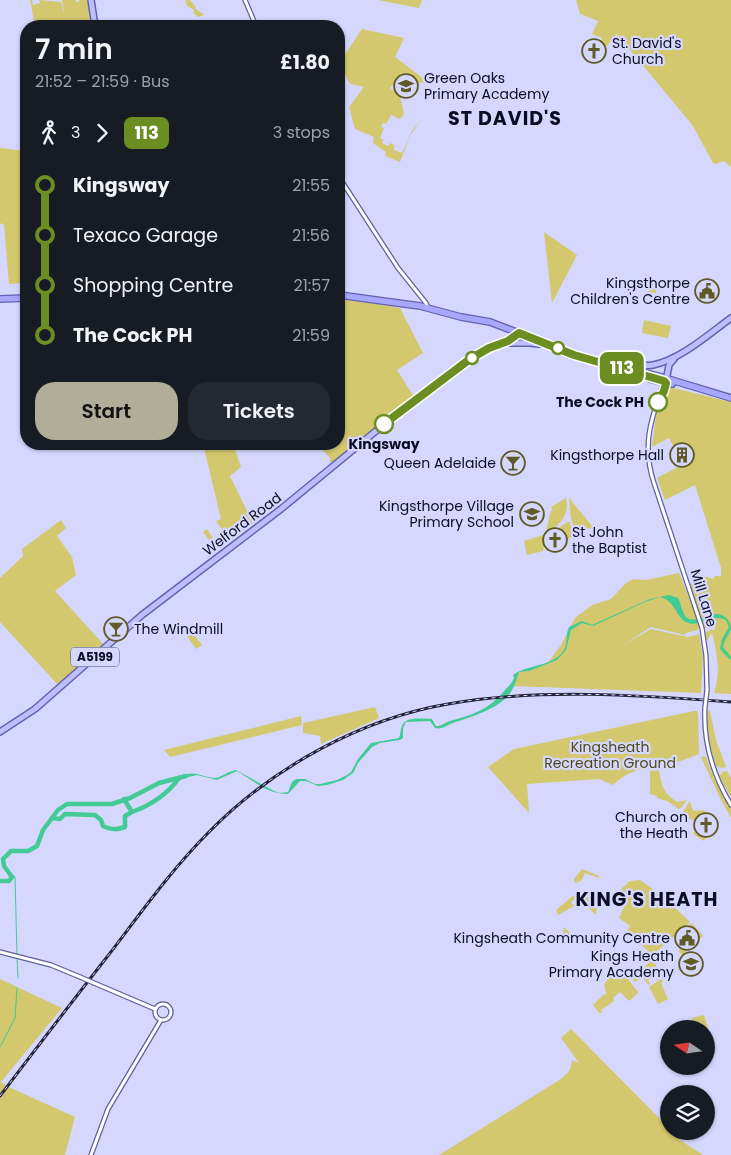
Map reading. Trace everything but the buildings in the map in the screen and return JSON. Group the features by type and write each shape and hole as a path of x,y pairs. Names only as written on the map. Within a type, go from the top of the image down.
{"highway":[{"path":"345,296 428,308 488,322 573,358 647,375 664,382"},
{"path":"0,299 20,298"},
{"path":"517,334 574,355 606,363 664,382 696,388 731,398"}],"main road":[{"path":"91,0 94,20"},
{"path":"606,363 642,365 669,360 731,318"},
{"name":"Welford Road","path":"0,732 35,709 142,615 281,509 417,397 477,354 510,340 517,334"},
{"name":"Welford Road","path":"503,343 539,344"},
{"path":"664,382 670,363 678,355"},
{"path":"664,382 666,364 669,360"},
{"path":"624,370 642,365"}],"street":[{"path":"245,0 253,20"},
{"path":"345,187 428,308"},
{"path":"647,446 646,440 649,424 661,384 664,382"},
{"name":"Mill Lane","path":"664,382 650,427 647,446 649,462 653,480 701,626 706,656 705,733 710,760 718,781 731,805"},
{"path":"0,952 51,965 155,1009"},
{"path":"161,1004 167,1005 170,1009 170,1016 166,1020 161,1020 156,1017 155,1009 161,1004"},
{"path":"91,1155 108,1109 161,1020"}],"green space":[{"path":"30,0 32,0 33,5 40,3 39,0 61,2 66,20 34,20"},
{"path":"62,0 76,0 76,2 79,2 79,0 88,0 90,20 65,20"},
{"path":"185,0 190,0 195,8 204,15 197,17 193,12 194,10 187,6"},
{"path":"378,0 422,0 419,8"},
{"path":"576,0 731,0 731,167 724,161 716,164 713,163 693,126 617,34 606,47 600,44 602,38 592,34 598,21 580,14"},
{"path":"362,29 404,38 395,57 428,82 412,84 409,88 395,82 390,88 400,96 404,114 400,119 391,115 386,124 383,123 381,127 384,128 380,138 383,140 382,143 388,146 390,143 394,145 394,150 402,153 412,131 421,120 410,136 400,162 385,156 386,152 373,143 374,137 355,129 349,107 364,87 350,84 345,74 345,54"},
{"path":"0,148 20,150 20,283 9,284 4,225 0,223"},
{"path":"544,232 577,255 552,303"},
{"path":"651,279 658,280 656,293 648,292"},
{"path":"345,300 400,308 423,353 397,370 414,397 334,462 329,462 331,459 323,450 345,450"},
{"path":"644,320 671,326 668,338 642,333"},
{"path":"669,387 731,402 731,694 714,693 718,670 717,655 712,633 707,641 705,633 712,629 714,631 715,626 705,628 703,623 699,625 698,630 686,633 685,635 651,627 623,645 651,629 688,637 699,634 703,657 701,693 512,686 519,672 547,664 561,645 575,618 592,605 611,599 625,584 633,579 646,580 679,573 696,615 700,614 690,584 694,583 692,579 707,577 713,579 715,576 721,576 721,568 695,485 665,500 657,478 693,459 686,446 675,449 669,438 652,447 656,415"},
{"path":"204,450 235,450 241,467 230,476 253,523 228,543 216,540 227,544 215,548 203,532 207,529 214,540 223,531 216,521 221,519"},
{"path":"566,498 567,510 563,519 546,534 551,507"},
{"path":"569,498 592,528 575,530 571,519"},
{"path":"61,520 66,528 57,536 72,557 76,575 55,591 104,645 59,686 0,622 0,578 23,556 22,549"},
{"path":"570,522 572,536 557,549 546,551 549,536"},
{"path":"546,534 543,551 527,555 524,541"},
{"path":"192,632 202,645 196,649 187,636"},
{"path":"375,707 379,718 321,744 320,736 303,733 303,723"},
{"name":"Kingsheath Recreation Ground","path":"697,711 698,714 699,754 676,762 632,772 613,785 599,779 527,784 529,813 488,767 514,749"},
{"path":"710,711 716,740 726,767 716,766 708,733 706,712"},
{"path":"301,716 302,725 170,757 164,750"},
{"path":"704,756 731,809 731,818 701,757"},
{"path":"659,770 662,785 669,796 677,802 687,800 681,808 679,809 667,801 650,794 650,771"},
{"path":"727,771 731,778 731,797 719,777 722,772"},
{"path":"690,801 693,811 704,810 716,826 704,841 693,834 697,828 695,821 679,817"},
{"path":"582,869 599,876 599,878 585,873 581,881 575,883 574,879"},
{"path":"640,880 665,898 690,922 653,955 625,934 630,926 619,918 624,907 621,898 622,888 630,881"},
{"path":"578,893 597,901 596,915 585,905"},
{"path":"574,895 576,898 571,902 574,906 558,915 556,910"},
{"path":"692,923 703,936 682,955 678,951 688,945 678,935"},
{"path":"564,927 578,942 570,939 562,940"},
{"path":"652,960 661,972 648,980 649,985 642,977 635,982 632,978"},
{"path":"616,970 628,979 638,992 629,1001 620,992 613,998 614,1001 601,1010 603,1012 599,1013 593,1005 606,994 604,984"},
{"path":"0,979 62,1008 1,1082 75,1117 65,1155 0,1155"},
{"path":"661,979 668,999 658,1004 649,987"},
{"path":"704,1015 706,1020 693,1020 691,1018"},
{"path":"571,1029 660,1119 660,1140 681,1140 703,1155 439,1155 561,1079 570,1070 572,1060 579,1063 561,1038"}],"shaded area":[{"path":"669,595 678,598 686,617 689,619 716,614 723,615 728,619 731,629 723,647 731,657 731,660 720,649 722,639 729,627 726,620 715,618 693,624 688,623 681,618 669,602 660,597 593,626 582,623 571,630 566,650 557,660 529,671 519,672 508,696 494,707 440,728 435,728 430,721 406,722 403,728 403,738 380,743 372,747 358,763 353,773 343,780 318,786 306,781 300,781 288,794 280,793 288,792 292,782 296,779 305,779 315,784 320,784 337,780 347,775 371,743 399,738 402,726 404,723 411,719 432,719 436,726 438,726 485,708 509,686 514,678 513,675 519,671 554,660 559,656 565,648 569,627 582,621 592,625 650,599"},
{"path":"236,770 280,793 274,792 255,783 237,771 217,780 197,775 179,779 188,774 196,774 217,778"}],"waterway":[{"path":"0,881 9,881 12,877 4,866 3,859 11,851 28,851 37,846 43,830 58,810 67,804 112,804 130,798 159,783 186,776"},
{"path":"124,799 132,812 158,799 179,778"},
{"path":"52,818 60,819 65,814 95,815 101,820 103,826 116,829 125,827 125,816 132,812"},
{"path":"11,873 15,877 17,955"},
{"path":"17,958 18,978"},
{"path":"0,1047 15,1018 17,988"}],"railway":[{"path":"0,1096 156,893 195,847 234,809 261,787 289,767 319,750 350,734 382,721 415,711 483,699 553,694 589,694 731,702"}],"bus line":[{"name":"113","path":"384,424 417,397 477,354 508,341 519,333 574,355 664,381 666,383 665,388 658,402"}],"place":[{"name":"St. David's Church","path":"594,51"},
{"name":"Green Oaks Primary Academy","path":"406,86"},
{"name":"Kingsthorpe Children's Centre","path":"707,291"},
{"name":"The Cock PH","path":"658,402"},
{"name":"Kingsway","path":"384,424"},
{"name":"Kingsthorpe Hall","path":"682,455"},
{"name":"Queen Adelaide","path":"513,463"},
{"name":"Kingsthorpe Village Primary School","path":"532,514"},
{"name":"St John the Baptist","path":"555,540"},
{"name":"The Windmill","path":"116,629"},
{"name":"Church on the Heath","path":"706,825"},
{"name":"Kingsheath Community Centre","path":"687,938"},
{"name":"Kings Heath Primary Academy","path":"691,964"}],"district":[{"name":"ST DAVID'S","path":"505,118"},
{"name":"KING'S HEATH","path":"647,899"}]}
